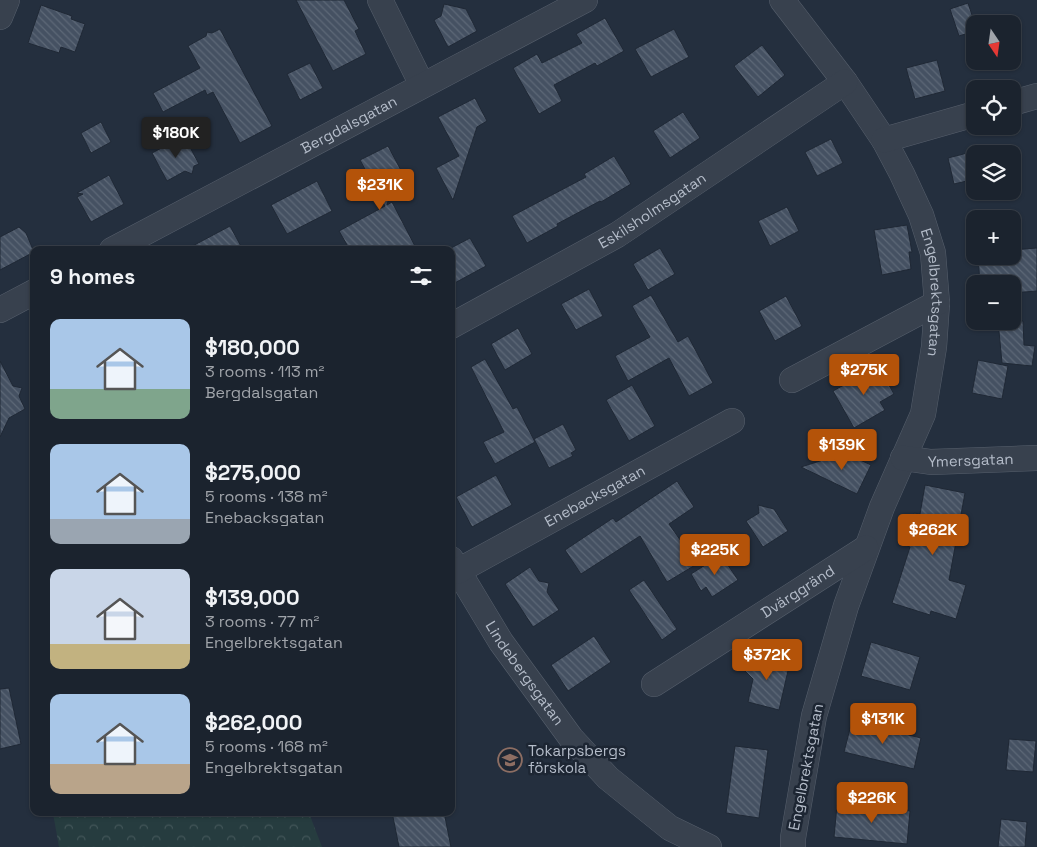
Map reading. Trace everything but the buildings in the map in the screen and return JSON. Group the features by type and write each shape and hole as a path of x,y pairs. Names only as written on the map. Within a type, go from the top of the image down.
{"street":[{"path":"0,17 7,0"},
{"path":"380,0 422,85"},
{"name":"Bergdalsgatan","path":"120,246 585,0"},
{"name":"Engelbrektsgatan","path":"782,0 845,82 884,140 921,216 933,253 937,302 934,347 923,414 882,507 846,606 814,716 793,847"},
{"name":"Eskilsholmsgatan","path":"455,324 617,235 845,82"},
{"path":"1021,100 1037,96"},
{"path":"884,140 966,117"},
{"path":"0,310 30,294"},
{"path":"792,380 937,302"},
{"name":"Enebacksgatan","path":"455,565 732,421"},
{"name":"Ymersgatan","path":"903,458 931,462 1037,458"},
{"name":"Dvärggränd","path":"654,684 866,548"},
{"name":"Lindebergsgatan","path":"455,565 501,642 571,738 608,778 670,828 709,847"}],"green space":[{"path":"54,816 310,816 322,847 59,847"}],"place":[{"name":"Tokarpsbergs förskola","path":"510,760"}]}
